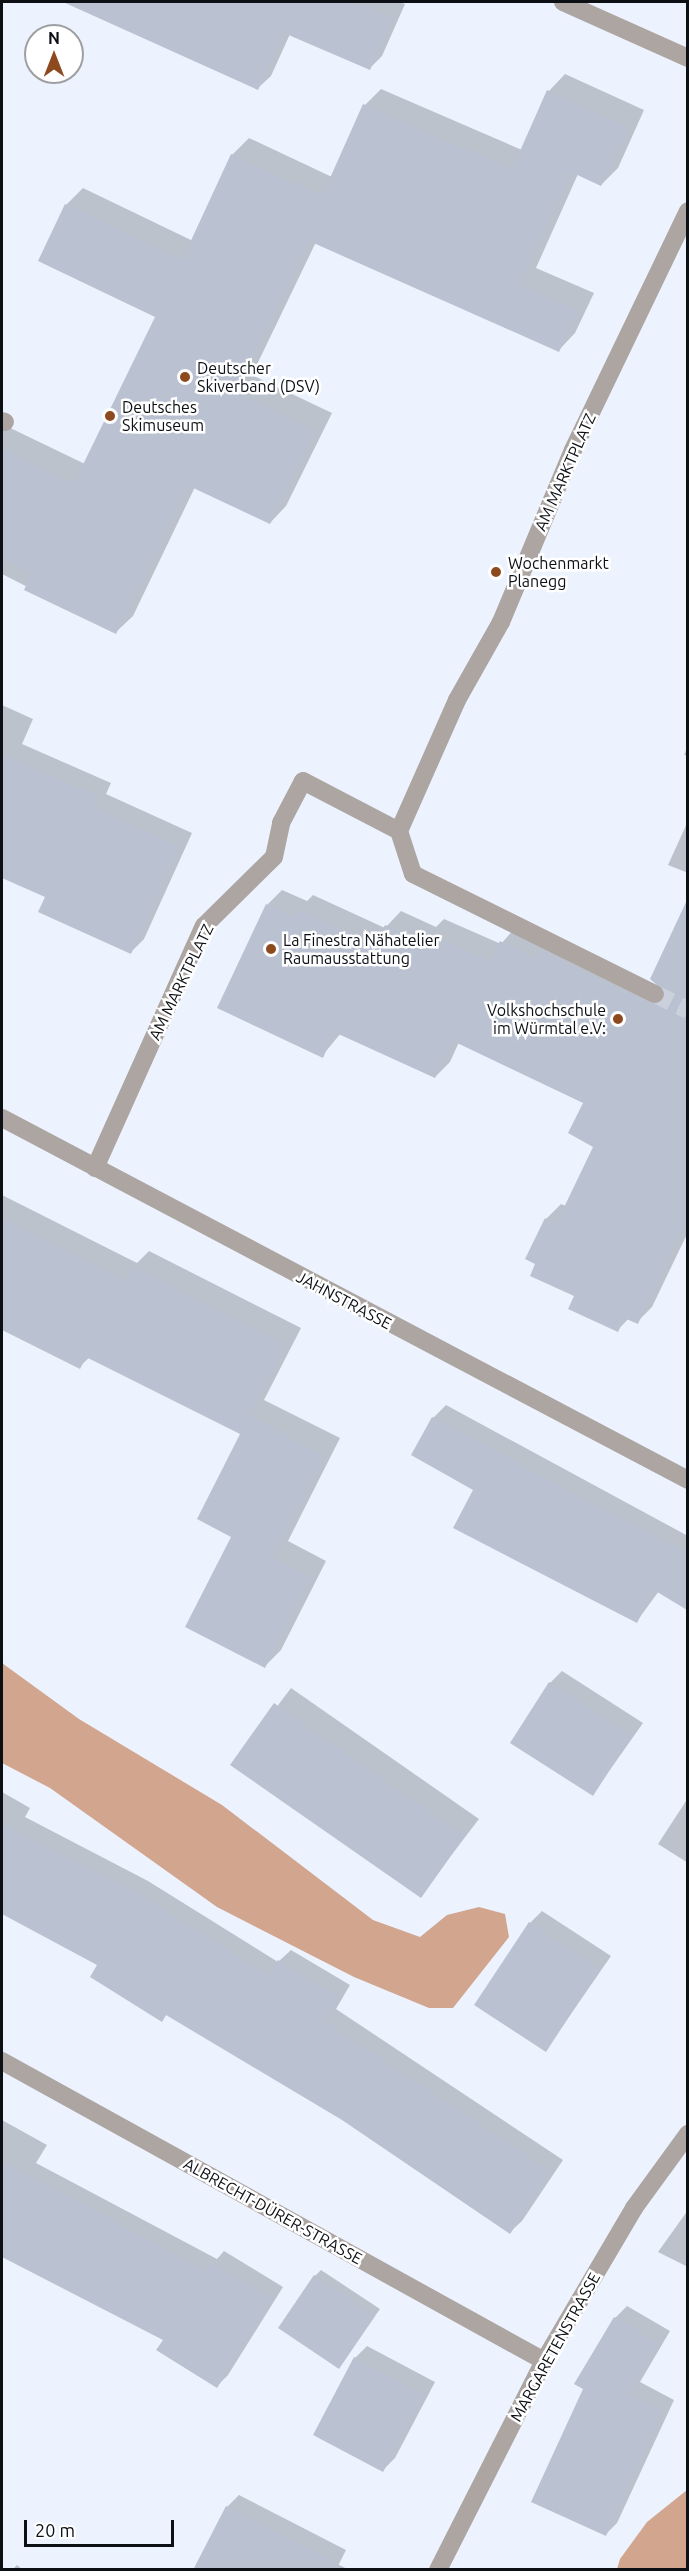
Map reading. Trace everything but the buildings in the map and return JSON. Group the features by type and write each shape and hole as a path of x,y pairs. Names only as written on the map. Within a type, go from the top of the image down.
{"street":[{"path":"563,2 687,58"},
{"name":"AM MARKTPLATZ","path":"95,1168 204,926 274,857 281,823 303,781 399,831 457,700 501,622 573,450 687,211"},
{"path":"399,831 413,874 655,994"},
{"name":"JAHNSTRASSE","path":"2,1118 687,1480"},
{"name":"ALBRECHT-DÜRER-STRASSE","path":"2,2061 544,2361"},
{"name":"MARGARETENSTRASSE","path":"438,2570 544,2361 634,2208 687,2134"}],"shaded area":[{"path":"2,1663 79,1719 222,1805 373,1920 420,1937 447,1915 479,1907 505,1914 509,1937 453,2008 429,2008 354,1977 217,1907 50,1788 2,1763"},
{"path":"687,2490 687,2569 617,2569 620,2559 647,2522"}],"tunnel":[{"path":"655,994 688,1010"}],"place":[{"name":"Deutscher Skiverband (DSV)","path":"185,377"},
{"name":"Deutsches Skimuseum","path":"110,416"},
{"name":"Wochenmarkt Planegg","path":"496,572"},
{"name":"La Finestra Nähatelier Raumausstattung","path":"271,949"},
{"name":"Volkshochschule im Würmtal e.V:","path":"618,1019"}]}
